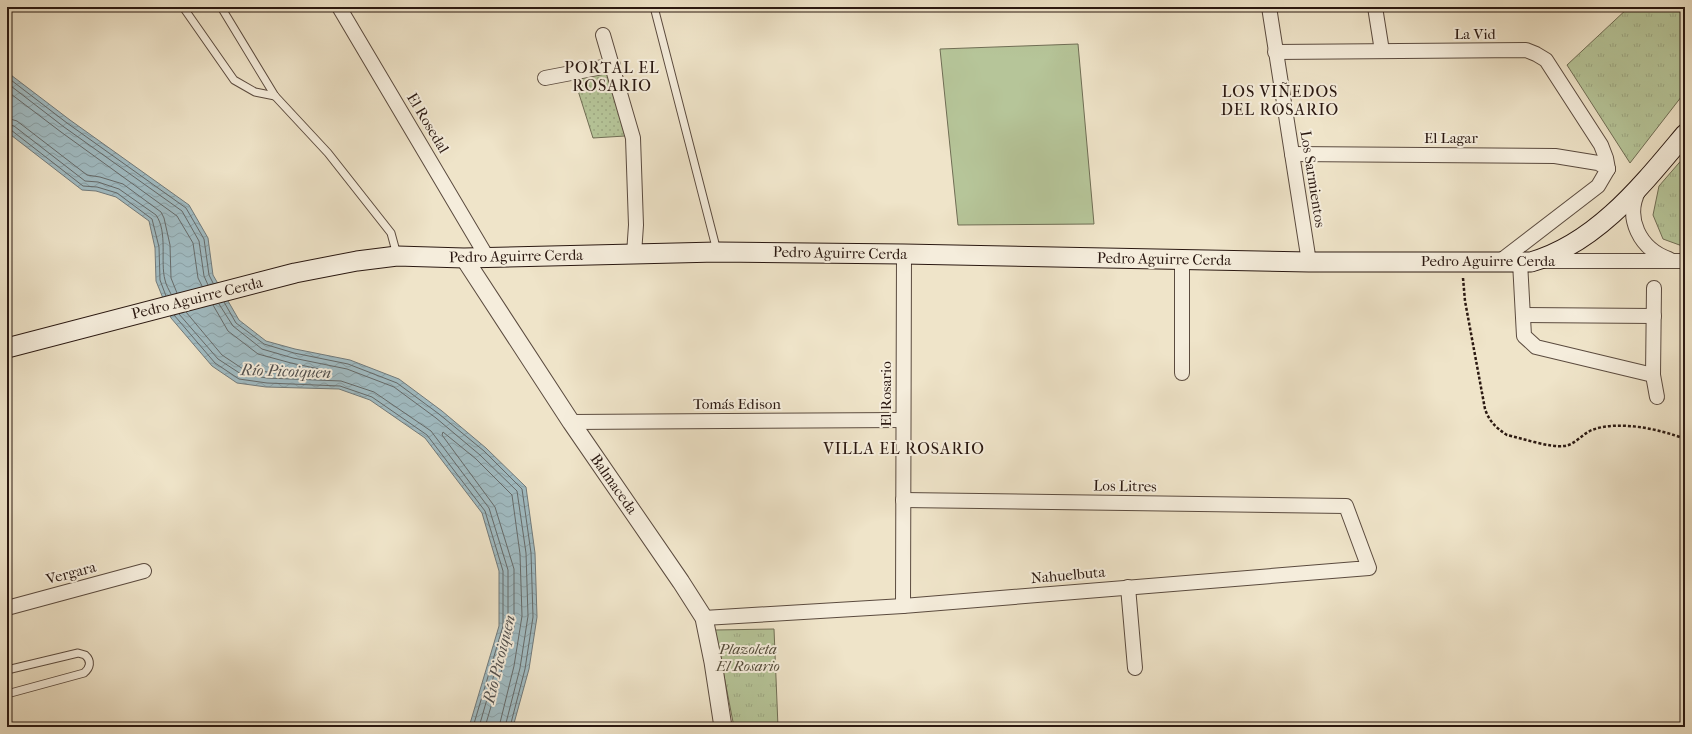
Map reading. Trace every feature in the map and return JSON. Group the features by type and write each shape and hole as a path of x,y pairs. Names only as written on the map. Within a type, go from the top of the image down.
{"main road":[{"path":"1526,262 1557,253 1578,240 1610,216 1644,183 1685,134"},
{"name":"Pedro Aguirre Cerda","path":"7,348 295,273 357,261 397,256 464,258 718,252 1309,262 1526,262"}],"street":[{"name":"El Rosedal","path":"339,7 487,257"},
{"name":"Los Sarmientos","path":"1269,7 1309,262"},
{"path":"1375,7 1382,51"},
{"path":"603,35 613,65 633,138 636,225 634,254"},
{"name":"La Vid","path":"1276,52 1526,50 1546,60 1601,146 1606,158 1608,169"},
{"path":"545,78 613,65"},
{"name":"El Lagar","path":"1292,154 1555,156 1598,163 1608,169"},
{"path":"1499,262 1598,186 1608,169"},
{"path":"1644,183 1634,201 1634,222 1637,231 1646,246 1653,252 1665,258 1682,261"},
{"name":"El Rosario","path":"903,606 904,254"},
{"name":"Balmaceda","path":"464,258 571,422 704,618 713,662 723,727"},
{"path":"1182,259 1182,373"},
{"name":"Pedro Aguirre Cerda","path":"1526,262 1682,261"},
{"path":"1526,262 1523,315 1524,336 1536,347 1653,375"},
{"path":"1654,288 1653,375 1657,397"},
{"path":"1523,315 1654,316"},
{"name":"Tomás Edison","path":"571,422 903,420"},
{"name":"Los Litres","path":"903,500 1346,506"},
{"name":"Nahuelbuta","path":"704,618 903,606 1369,568 1346,506"},
{"name":"Vergara","path":"7,608 144,571"},
{"path":"1128,587 1135,668"}],"lane":[{"path":"183,7 234,80 255,92 275,96"},
{"path":"221,7 275,96 328,153 391,233 397,256"},
{"path":"654,7 718,252"},
{"path":"7,670 78,653 85,655 90,661 90,666 84,673 7,694"}],"path":[{"path":"1462,261 1465,300 1485,409 1491,421 1501,431 1507,435 1557,446 1569,445 1593,429 1620,426 1651,429 1685,439"}],"green space":[{"path":"1629,7 1685,7 1685,92 1630,163 1567,65"},
{"path":"1078,44 1094,224 958,225 940,49"},
{"path":"608,72 625,136 593,138 574,78"},
{"path":"1685,156 1685,247 1663,239 1653,215 1659,186"},
{"name":"Plazoleta El Rosario","path":"774,629 778,727 734,727 715,630"}],"water":[{"name":"Río Picoiquen","path":"7,72 70,120 189,205 208,238 213,275 239,320 266,341 295,349 350,360 399,379 442,411 486,448 526,487 535,553 537,617 529,669 513,727 469,727 499,626 499,571 482,513 425,438 370,400 339,389 266,387 237,383 212,366 171,318 156,281 155,248 149,221 116,197 96,191 82,190 7,132"}],"district":[{"name":"PORTAL EL ROSARIO","path":"612,76"},
{"name":"LOS VIÑEDOS DEL ROSARIO","path":"1280,100"},
{"name":"VILLA EL ROSARIO","path":"904,448"}]}
